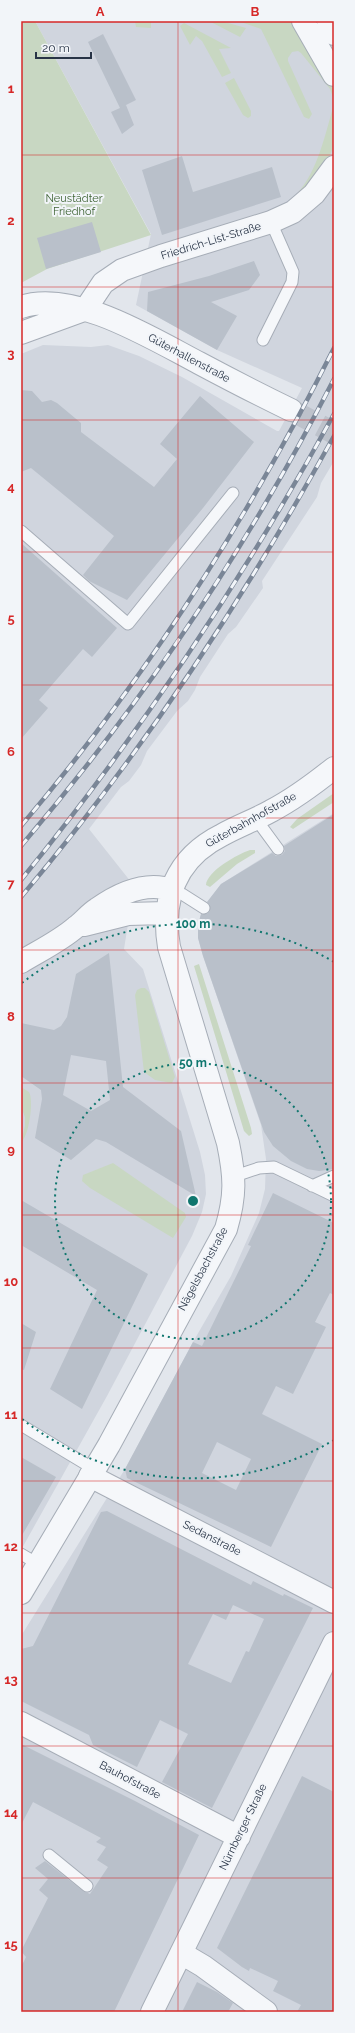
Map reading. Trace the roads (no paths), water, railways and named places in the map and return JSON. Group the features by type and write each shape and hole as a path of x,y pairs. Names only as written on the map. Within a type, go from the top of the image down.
{"street":[{"path":"303,21 334,75"},
{"path":"328,21 334,34"},
{"name":"Friedrich-List-Straße","path":"85,310 103,283 122,270 161,256 271,222 293,212 304,204 323,183 334,166"},
{"name":"Güterhallenstraße","path":"21,306 32,303 44,303 85,310 134,329 290,410"},
{"path":"21,333 85,310"},
{"name":"Güterbahnhofstraße","path":"172,890 179,871 198,851 220,835 256,819 287,802 313,785 334,768"},
{"path":"21,962 76,928 97,909 125,893 137,889 153,887 164,887 172,890"},
{"name":"Nägelsbachstraße","path":"21,1593 30,1559 92,1472 226,1229 234,1199 235,1176 228,1143 214,1092 171,958 166,932 166,913 172,890"},
{"path":"76,928 128,914 166,913"},
{"name":"Sedanstraße","path":"92,1472 334,1602"},
{"name":"Nürnberger Straße","path":"152,2012 334,1643"},
{"name":"Bauhofstraße","path":"21,1723 238,1837"},
{"path":"181,1953 203,1966 266,2012"}],"lane":[{"path":"263,340 292,282 294,272 271,222"},
{"path":"21,532 128,624 233,493"},
{"path":"256,819 278,849"},
{"path":"172,890 182,894 204,908"},
{"path":"166,913 193,901"},
{"path":"235,1176 259,1168 274,1167 334,1196"},
{"path":"312,1186 334,1176"},
{"path":"21,1425 92,1472"},
{"path":"49,1855 87,1886"}],"tunnel":[{"path":"291,410 334,433"}],"railway":[{"path":"21,826 67,771 110,714 152,656 192,596 230,536 266,474 301,412 334,348"},
{"path":"21,846 109,737 191,622 266,502 334,379"},
{"path":"21,880 107,769 188,654 264,536 334,414"},
{"path":"21,897 108,788 189,674 264,557 334,436"}],"park label":[{"name":"Neustädter Friedhof","path":"74,204"}]}
